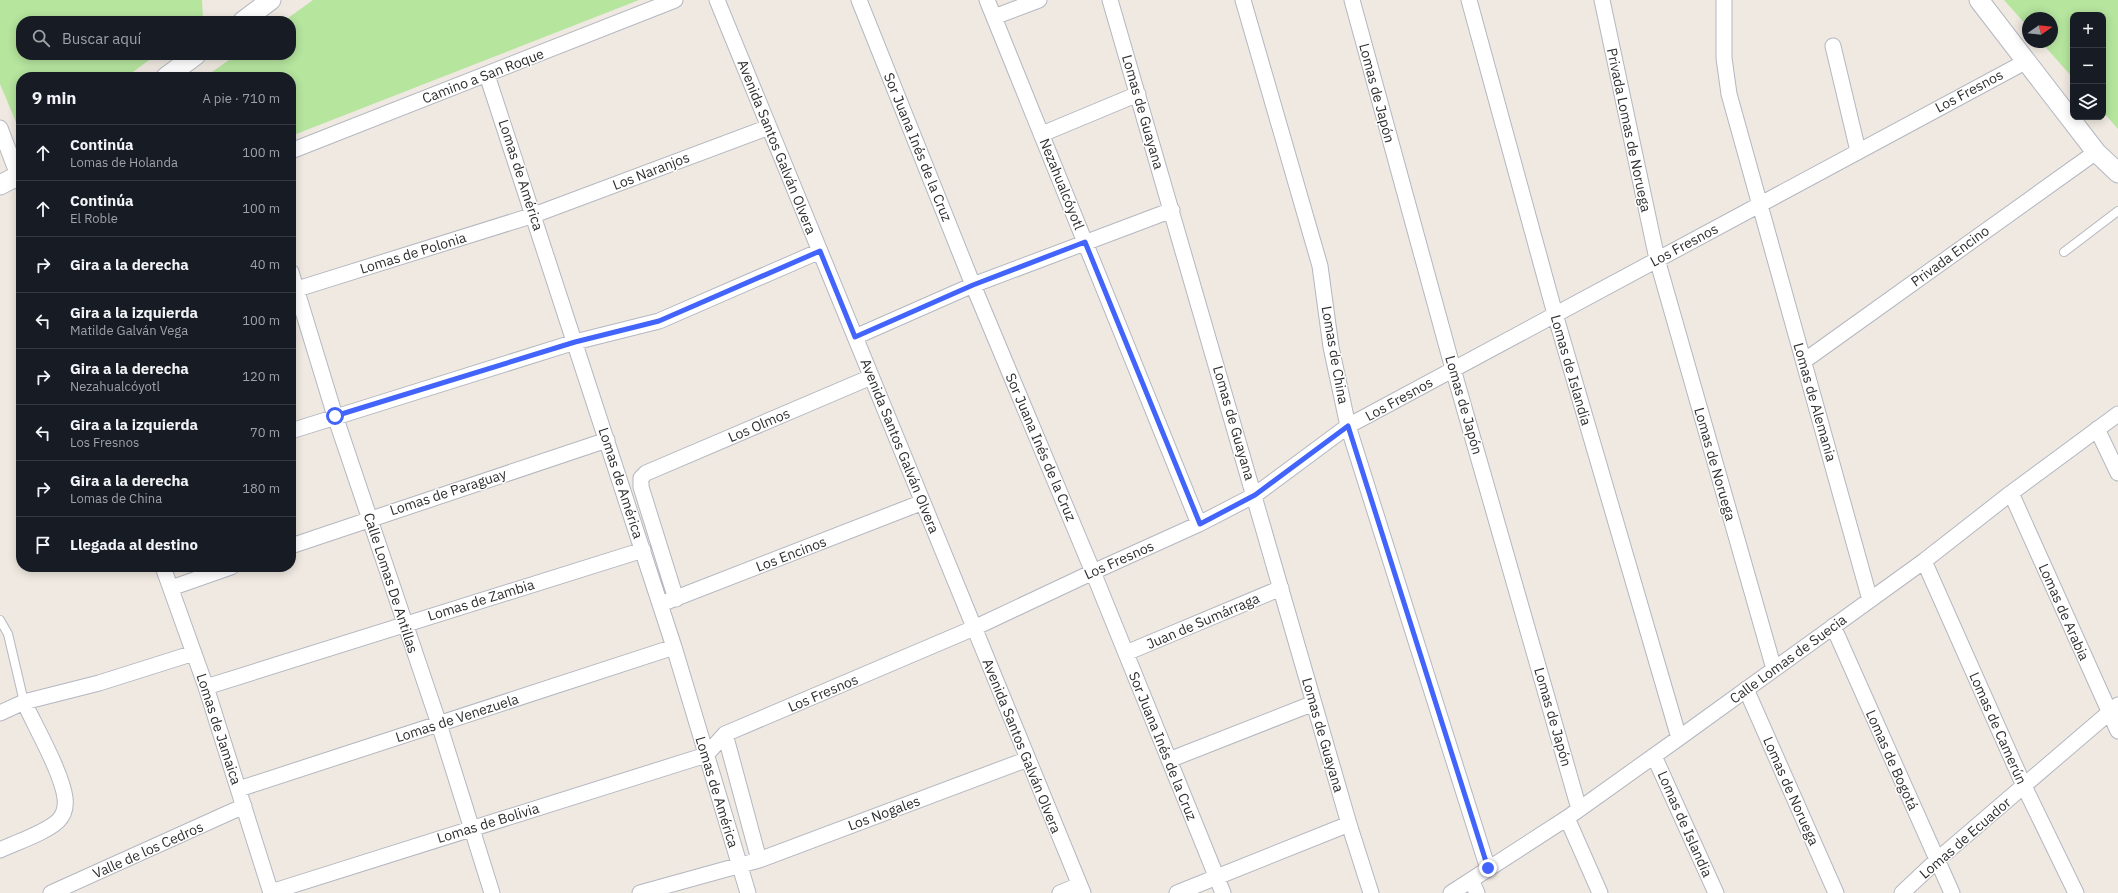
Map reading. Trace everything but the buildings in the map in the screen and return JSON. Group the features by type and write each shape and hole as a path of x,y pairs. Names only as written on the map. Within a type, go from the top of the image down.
{"street":[{"path":"250,16 271,0"},
{"name":"Camino a San Roque","path":"296,149 675,0"},
{"name":"Avenida Santos Galván Olvera","path":"717,0 1081,889"},
{"name":"Sor Juana Inés de la Cruz","path":"859,0 973,285 1093,572 1223,893"},
{"name":"Nezahualcóyotl","path":"987,0 1200,524"},
{"path":"994,17 1039,0"},
{"name":"Lomas de Guayana","path":"1110,0 1255,495 1349,824 1371,893"},
{"name":"Lomas de China","path":"1243,0 1320,266 1331,347 1348,426 1488,868"},
{"name":"Lomas de Japón","path":"1352,0 1453,369 1579,809"},
{"name":"Lomas de Islandia","path":"1469,0 1555,314 1678,738"},
{"name":"Privada Lomas de Noruega","path":"1602,0 1657,259"},
{"name":"Lomas de Alemania","path":"1724,0 1724,58 1729,94 1758,204 1804,361 1870,600"},
{"path":"1979,0 2025,62 2096,152 2118,173"},
{"path":"1833,46 1858,150"},
{"path":"173,72 189,60"},
{"name":"Los Fresnos","path":"706,755 725,734 974,628 1200,524 1255,495 1348,426 1858,150 2025,62"},
{"name":"Lomas de América","path":"487,75 674,647 748,893"},
{"path":"1042,134 1138,94"},
{"name":"Los Naranjos","path":"534,215 769,127"},
{"path":"0,128 16,168"},
{"name":"Privada Encino","path":"1804,361 2096,152"},
{"path":"0,184 16,179"},
{"path":"855,337 973,285 1172,210"},
{"name":"Lomas de Polonia","path":"296,289 534,215"},
{"path":"296,429 575,342 659,321 820,251"},
{"name":"Lomas de Noruega","path":"1657,259 1774,669"},
{"name":"Calle Lomas De Antillas","path":"296,299 439,724 492,893"},
{"name":"Los Olmos","path":"676,599 641,487 641,478 646,473 871,377"},
{"name":"Calle Lomas de Suecia","path":"1450,893 1474,886 1488,868 1567,818 1654,756 1924,561 2011,493 2118,414"},
{"path":"2097,429 2118,473"},
{"name":"Lomas de Paraguay","path":"296,544 370,518 606,440"},
{"name":"Lomas de Arabia","path":"2011,493 2113,709 2118,731"},
{"name":"Los Encinos","path":"660,605 923,502"},
{"name":"Lomas de Zambia","path":"206,687 405,623 643,550"},
{"name":"Lomas de Camerún","path":"1924,561 2024,786 2076,893"},
{"name":"Lomas de Jamaica","path":"165,572 206,687 271,892"},
{"path":"171,588 217,572"},
{"name":"Juan de Sumárraga","path":"1126,653 1281,588"},
{"name":"Lomas de Bogotá","path":"1833,626 1936,861 1952,893"},
{"name":"Lomas de Venezuela","path":"239,789 674,647"},
{"path":"0,713 24,702 99,683 194,653"},
{"name":"Lomas de Noruega","path":"1746,689 1836,893"},
{"path":"0,850 52,826 59,820 64,811 65,798 60,780 24,702"},
{"path":"1169,760 1314,703"},
{"name":"Lomas de Ecuador","path":"1902,893 1936,861 2113,709"},
{"path":"725,734 759,860"},
{"name":"Lomas de Bolivia","path":"271,892 706,755"},
{"name":"Lomas de Islandia","path":"1654,756 1716,893"},
{"name":"Los Nogales","path":"640,893 759,860 1028,759"},
{"name":"Valle de los Cedros","path":"51,893 244,806"},
{"path":"1567,818 1600,893"},
{"path":"1177,893 1349,824"},
{"path":"1060,893 1081,889"}],"lane":[{"path":"2064,252 2118,211"},
{"path":"0,620 8,634 24,702"}],"green space":[{"path":"0,0 202,0 203,16 16,16 16,60 149,60 133,72 16,72 16,122 0,84"},
{"path":"313,0 639,0 296,134 296,72 212,72 229,60 296,60 296,16 291,16"},
{"path":"2004,0 2118,0 2118,129 2106,115 2106,12 2070,12 2070,75 2046,48 2058,48 2058,12 2022,12 2022,20"}],"route":[{"path":"335,416 575,342 659,321 820,251 855,337 973,285 1085,242 1200,524 1255,495 1302,462 1348,426 1488,868"}]}
